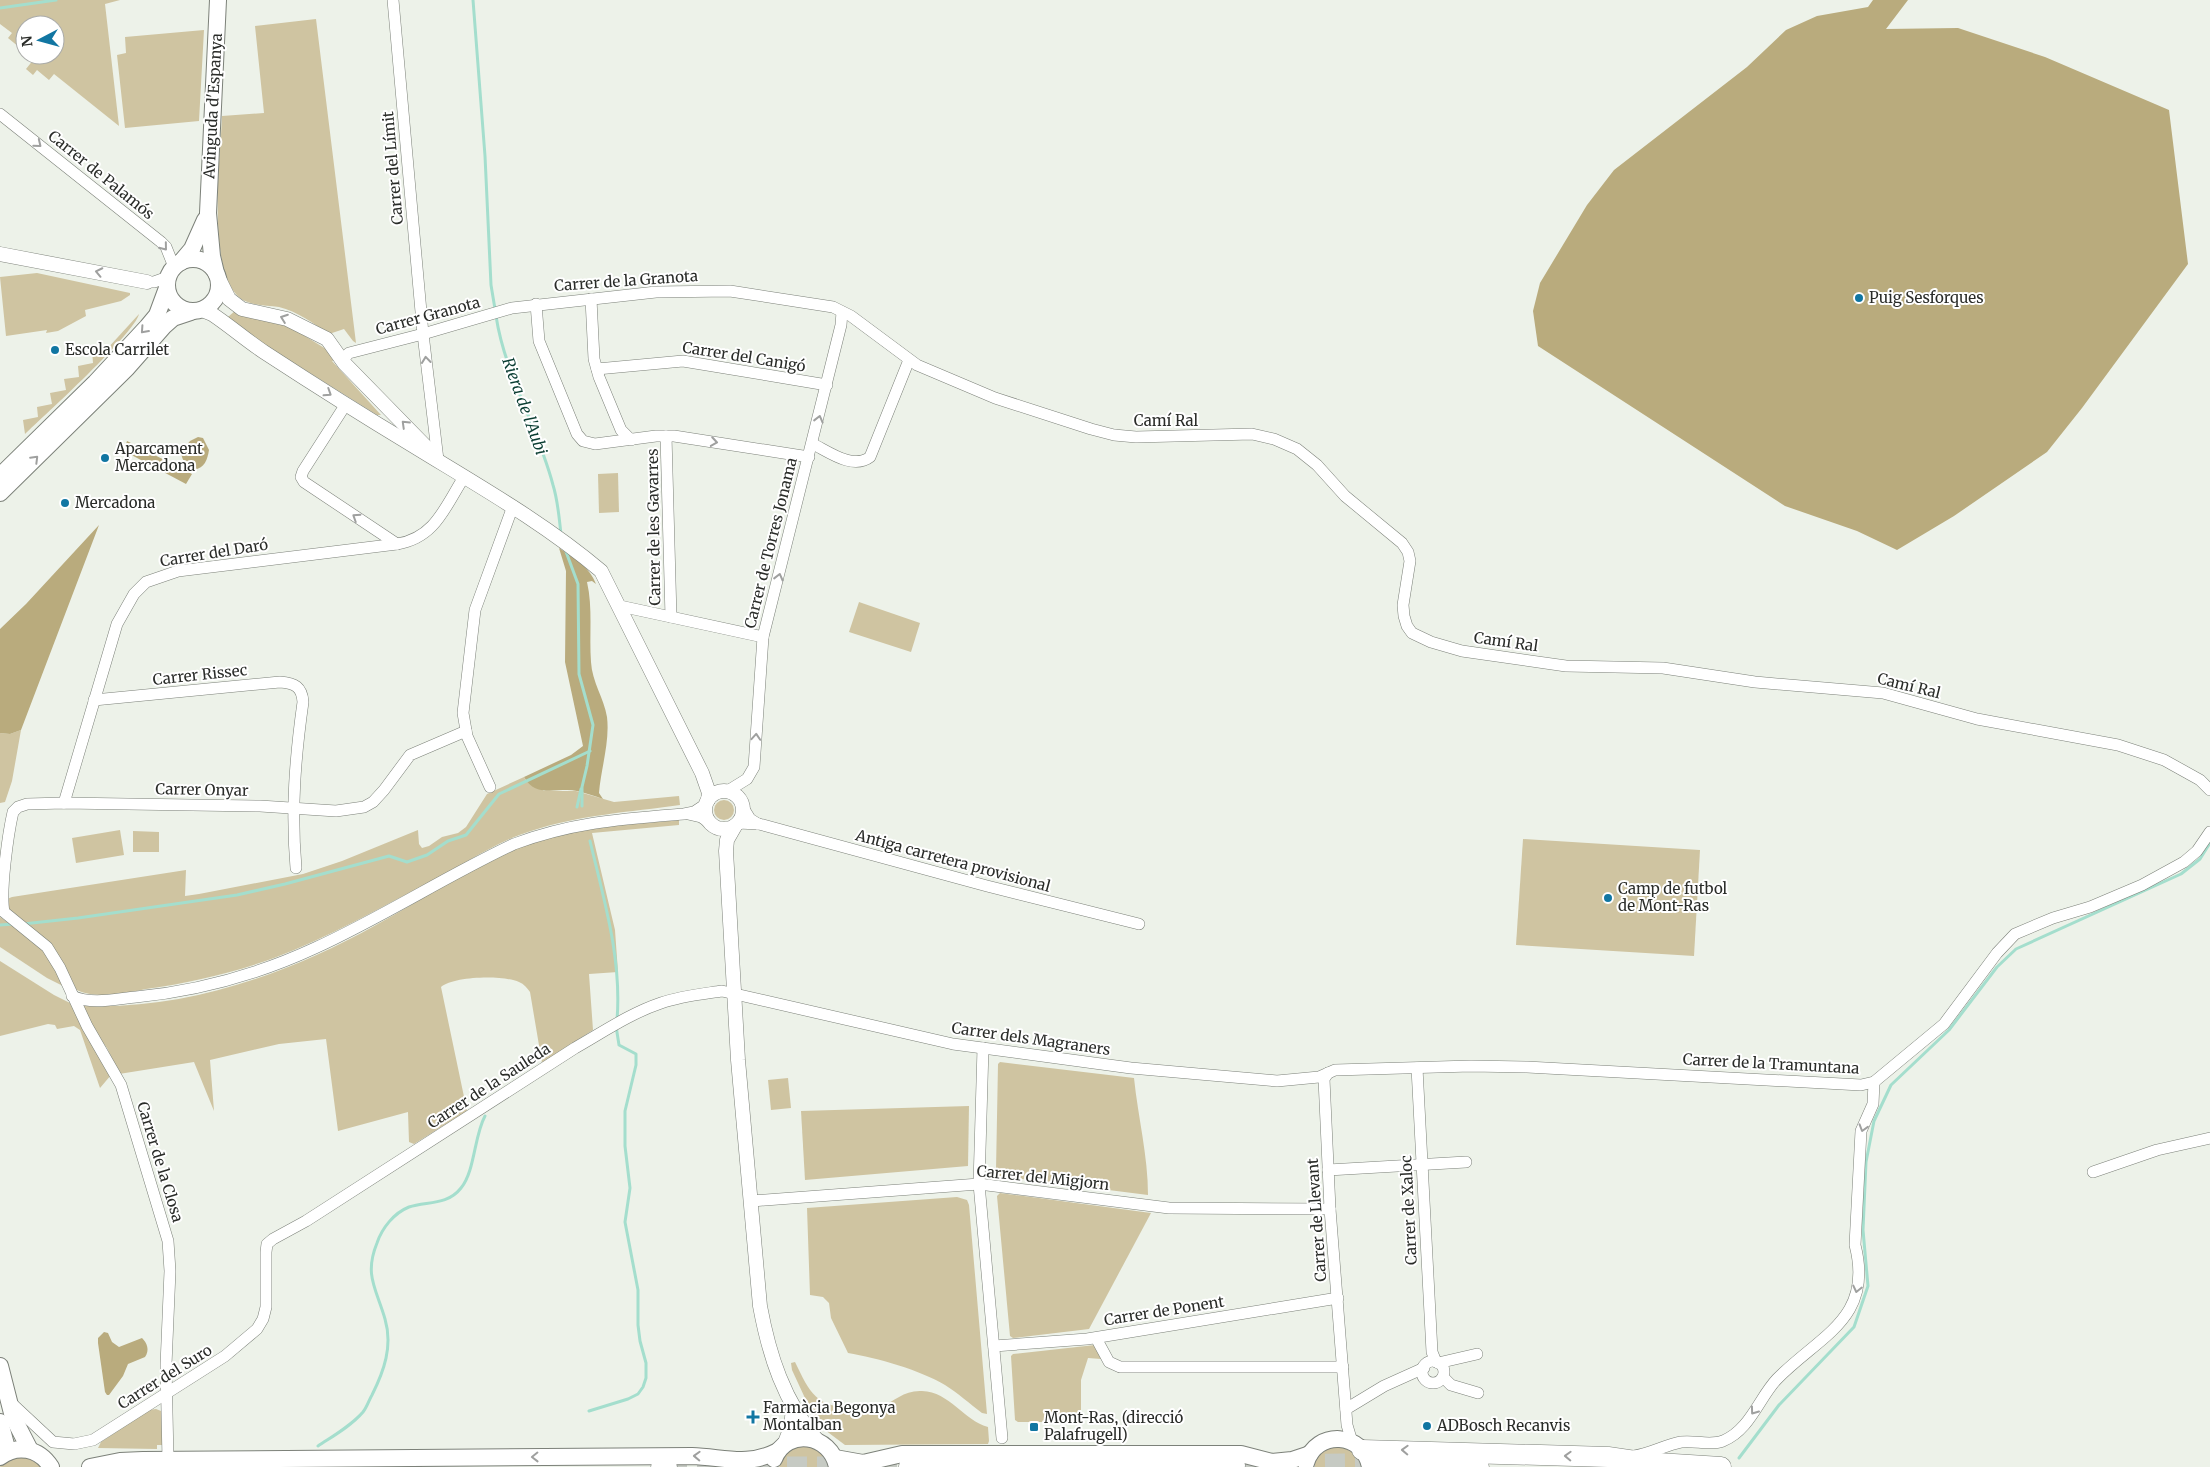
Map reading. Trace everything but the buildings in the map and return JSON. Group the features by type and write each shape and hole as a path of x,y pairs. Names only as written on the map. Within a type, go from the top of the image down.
{"highway":[{"path":"1358,1447 1608,1457 1642,1462 1721,1467"},
{"path":"1358,1447 1478,1467"},
{"path":"910,1466 1235,1465"},
{"path":"661,1467 667,1467"}],"main road":[{"name":"Avinguda d'Espanya","path":"217,276 212,256 208,213 218,0"},
{"name":"Avinguda d'Espanya","path":"0,476 95,383 157,314 172,273 200,236 208,213"},
{"path":"0,493 127,368 164,326 173,318 202,312 209,306 216,297 219,286 217,276 212,266 201,260 189,259 172,273 173,303 179,308 202,312"},
{"path":"0,1366 12,1418 30,1450"},
{"path":"0,1422 4,1455 18,1449 30,1450 40,1454 53,1467"},
{"path":"90,1467 120,1461 168,1460 692,1456 714,1457 742,1462 761,1459 800,1438 817,1440 825,1445 836,1463 863,1463 902,1454 1241,1454 1272,1462 1307,1460 1321,1443 1358,1447"},
{"path":"772,1467 781,1448"}],"street":[{"name":"Carrer del Límit","path":"393,0 423,334 438,460"},
{"name":"Carrer de Palamós","path":"0,114 161,242 166,247 172,273"},
{"path":"0,254 147,282 154,282 172,273"},
{"path":"217,276 229,299 242,308 287,319 346,347 363,348"},
{"name":"Carrer de la Granota","path":"495,313 536,304 656,292 730,291 834,307 842,312"},
{"path":"591,299 597,369 621,430 631,440"},
{"path":"536,304 539,341 577,434 583,441 595,444 666,436 810,456"},
{"path":"202,312 346,404 513,506 575,549 601,571 702,773 709,793 706,814 721,834 726,851"},
{"path":"812,444 850,462 865,461 870,457 913,363 842,312"},
{"name":"Carrer de Torres Jonama","path":"723,792 743,781 752,772 754,767 763,637 842,326 842,312"},
{"name":"Carrer Granota","path":"363,348 423,334 495,313"},
{"path":"327,339 344,364 417,436 438,460"},
{"path":"344,364 346,354 363,348"},
{"name":"Carrer del Canigó","path":"597,369 683,362 722,366 827,385"},
{"name":"Camí Ral","path":"913,363 995,398 1114,435 1166,437 1252,434 1297,449 1317,465 1345,496 1402,543 1408,552 1410,561 1403,605 1404,616 1407,626 1412,633 1431,642 1462,651 1566,666 1663,668 1755,682 1883,693 1977,719 2118,745 2164,760 2200,780 2210,790"},
{"path":"346,404 303,471 301,478 304,482 397,544"},
{"name":"Carrer de les Gavarres","path":"666,436 671,617"},
{"name":"Carrer del Daró","path":"64,803 117,624 134,594 146,582 178,571 397,544 425,534 464,477"},
{"path":"490,787 466,731 463,714 475,610 513,506"},
{"path":"620,606 763,637"},
{"name":"Carrer Rissec","path":"94,700 280,682 292,683 298,687 303,695 304,702 295,765 293,808"},
{"name":"Carrer Onyar","path":"4,912 2,904 3,890 13,812 18,807 26,804 64,803 293,808 336,811 364,807 373,802 384,790 410,755 466,731"},
{"path":"702,773 723,792 732,793 750,819 759,824"},
{"name":"Carrer de Torres Jonama","path":"741,804 743,781"},
{"path":"72,996 85,1000 109,1000 151,996 217,983 285,961 316,948 472,864 514,844 536,836 592,822 694,812 723,792"},
{"path":"741,804 741,818 727,840 726,851 734,995 760,1306 771,1355 793,1408 817,1440"},
{"path":"293,808 296,868"},
{"path":"684,814 701,817 713,825 725,829 736,824"},
{"name":"Antiga carretera provisional","path":"736,824 759,824 987,886 1139,924"},
{"name":"Carrer de la Tramuntana","path":"1328,1073 1335,1070 1527,1067 1861,1085 1874,1082 1944,1024 1997,953 2015,934 2053,918 2090,907 2142,885 2184,862 2197,851 2210,832"},
{"name":"Carrer de la Closa","path":"4,912 47,947 60,968 72,996 121,1085 168,1241 170,1261 166,1395 168,1460"},
{"name":"Carrer de la Sauleda","path":"273,1239 306,1221 575,1048 616,1024 662,1002 722,991 734,995"},
{"name":"Carrer dels Magraners","path":"734,995 953,1044 1130,1068 1277,1081 1319,1077 1328,1073"},
{"path":"983,1048 979,1184 1002,1438"},
{"name":"Carrer de Xaloc","path":"1417,1068 1437,1364"},
{"name":"Carrer de Llevant","path":"1328,1073 1324,1079 1330,1209 1346,1409 1358,1447"},
{"path":"1608,1457 1642,1455 1682,1442 1709,1444 1729,1437 1740,1430 1777,1379 1833,1331 1850,1309 1859,1288 1858,1258 1854,1245 1861,1131 1873,1104 1874,1082"},
{"path":"2093,1172 2157,1150 2210,1138"},
{"path":"1328,1170 1422,1163 1466,1162"},
{"name":"Carrer del Migjorn","path":"752,1201 979,1184 1169,1208 1330,1209"},
{"name":"Carrer del Suro","path":"8,1399 56,1444 66,1445 93,1440 225,1356 257,1329 263,1319 266,1308 266,1252 267,1244 273,1239"},
{"name":"Carrer de Ponent","path":"994,1346 1096,1338 1338,1298"},
{"path":"1096,1338 1109,1362 1120,1367 1344,1367"},
{"path":"1346,1409 1405,1376 1437,1364 1477,1354"},
{"path":"1405,1376 1437,1382 1437,1364"},
{"path":"1437,1364 1451,1385 1478,1393"},
{"path":"781,1448 791,1427 793,1408"}],"shaded area":[{"path":"0,0 120,0 105,4 119,126 54,74 49,80 37,70 33,75 26,69 29,65 65,65 65,15 15,15 15,44 8,38 12,33 0,24"},
{"path":"1873,0 1908,0 1886,29 1958,28 2045,57 2169,110 2188,264 2082,408 2047,452 1954,516 1897,550 1857,531 1785,506 1538,346 1533,311 1540,283 1587,205 1614,170 1747,67 1786,30 1817,16 1868,7"},
{"path":"316,19 356,343 344,329 329,334 305,318 286,309 245,301 232,289 224,269 219,244 218,187 222,116 264,113 255,26"},
{"path":"204,30 199,121 125,128 117,55 126,53 125,37"},
{"path":"37,273 130,293 130,295 121,301 85,310 86,316 58,331 46,333 47,330 6,336 0,277"},
{"path":"236,310 287,325 326,349 329,348 335,360 332,361 381,415 377,415 265,345 228,317"},
{"path":"139,314 134,324 106,356 25,434 23,420 38,417 37,407 52,404 50,393 66,390 64,379 79,377 78,366 93,363 92,351 107,349"},
{"path":"198,437 203,438 209,450 205,463 194,470 185,463 181,452 190,441"},
{"path":"127,441 192,474 186,484 124,451"},
{"path":"618,473 619,512 599,513 598,474"},
{"path":"99,525 21,730 10,734 0,733 0,629 26,604"},
{"path":"559,548 590,572 596,584 592,581 587,582 590,602 592,669 608,726 599,793 603,799 577,791 541,790 529,784 524,777 571,755 583,746 565,662 566,571"},
{"path":"859,602 920,623 911,652 849,632"},
{"path":"21,730 12,781 5,802 0,803 0,733 10,734"},
{"path":"524,777 526,781 544,791 576,791 614,802 679,796 680,805 568,821 531,831 492,847 353,922 274,958 211,977 110,995 91,994 75,989 74,985 7,909 7,899 12,897 186,870 185,896 199,894 303,874 342,861 418,830 419,844 422,848 429,846 442,837 458,833 466,827 487,794"},
{"path":"724,800 731,803 734,810 731,817 724,820 717,817 714,810 717,803"},
{"path":"679,820 679,825 592,833 615,930 618,972 589,974 593,1030 542,1063 530,992 522,984 502,978 479,978 447,983 441,987 467,1111 414,1144 409,1142 408,1112 338,1131 326,1039 279,1044 210,1060 214,1111 194,1062 119,1074 107,1048 92,1028 84,1012 84,1006 122,1006 198,995 272,973 342,943 480,866 535,842 576,831"},
{"path":"120,830 124,855 76,863 72,838"},
{"path":"133,831 159,832 159,852 133,852"},
{"name":"Camp de futbol de Mont-Ras","path":"1523,839 1700,850 1694,956 1516,945"},
{"path":"0,917 39,944 52,963 63,986 47,978 0,947"},
{"path":"0,961 70,1003 111,1075 100,1088 80,1030 74,1026 57,1029 55,1025 48,1024 0,1036"},
{"path":"1000,1062 1134,1078 1145,1151 1148,1195 999,1176 996,1170 998,1064"},
{"path":"788,1078 791,1108 771,1110 768,1080"},
{"path":"969,1106 968,1166 805,1180 801,1111"},
{"path":"1000,1193 1151,1213 1089,1329 1013,1338 1010,1336 997,1196"},
{"path":"957,1197 967,1200 969,1205 987,1414 982,1413 945,1385 923,1374 885,1361 848,1353 831,1318 829,1303 823,1297 810,1295 807,1208"},
{"path":"104,1332 108,1333 112,1342 119,1347 142,1338 148,1349 145,1357 128,1364 123,1376 109,1395 105,1392 98,1343 98,1338"},
{"path":"1095,1345 1101,1359 1088,1358 1081,1380 1081,1422 1018,1422 1015,1420 1011,1356 1013,1354"},
{"path":"795,1362 810,1390 822,1401 830,1405 867,1409 880,1407 910,1392 922,1391 932,1393 941,1396 971,1419 988,1427 988,1444 845,1445 817,1424 792,1370 791,1363"},
{"path":"156,1409 161,1411 162,1414 164,1445 157,1445 157,1449 98,1448 101,1442 149,1410"},
{"path":"798,1446 818,1450 830,1467 779,1467 786,1453"},
{"path":"1342,1447 1356,1454 1362,1467 1313,1467 1320,1454 1324,1451"},
{"path":"26,1455 44,1467 0,1467 2,1462"}],"waterway":[{"path":"0,8 56,0"},
{"name":"Riera de l'Aubi","path":"473,0 485,156 491,285 495,309"},
{"name":"Riera de l'Aubi","path":"496,316 500,338 514,380 547,464 556,497 561,534"},
{"name":"Riera de l'Aubi","path":"565,549 578,584 579,674 593,725 582,787 582,806"},
{"path":"23,924 237,895 389,856 407,862 427,855 448,841 466,835 499,794 590,751"},
{"name":"Riera de l'Aubi","path":"577,807 581,789"},
{"path":"590,841 611,930 617,975 617,1020"},
{"path":"1739,1458 1779,1405 1854,1327 1868,1286 1863,1230 1866,1162 1874,1121 1891,1085 1949,1030 1997,967 2016,949 2181,874 2200,859 2210,843"},
{"path":"0,925 14,924"},
{"path":"589,1411 638,1394 646,1378 646,1363 638,1325 638,1290 625,1222 630,1188 625,1146 625,1111 636,1065 636,1054 619,1045 616,1026"},
{"path":"318,1446 347,1426 363,1412 376,1386 386,1358 388,1349 387,1329 371,1273 373,1254 379,1237 385,1227 398,1213 409,1207 449,1198 461,1188 466,1181 481,1124 485,1116"}],"tunnel":[{"path":"1235,1465 1380,1463"},
{"path":"667,1467 909,1466"}],"place":[{"name":"Puig Sesforques","path":"1859,298"},
{"name":"Escola Carrilet","path":"55,350"},
{"name":"Aparcament Mercadona","path":"105,458"},
{"name":"Mercadona","path":"65,503"},
{"name":"Camp de futbol de Mont-Ras","path":"1608,898"},
{"name":"Farmàcia Begonya Montalban","path":"753,1417"},
{"name":"ADBosch Recanvis","path":"1427,1426"},
{"name":"Mont-Ras, (direcció Palafrugell)","path":"1034,1427"}]}
